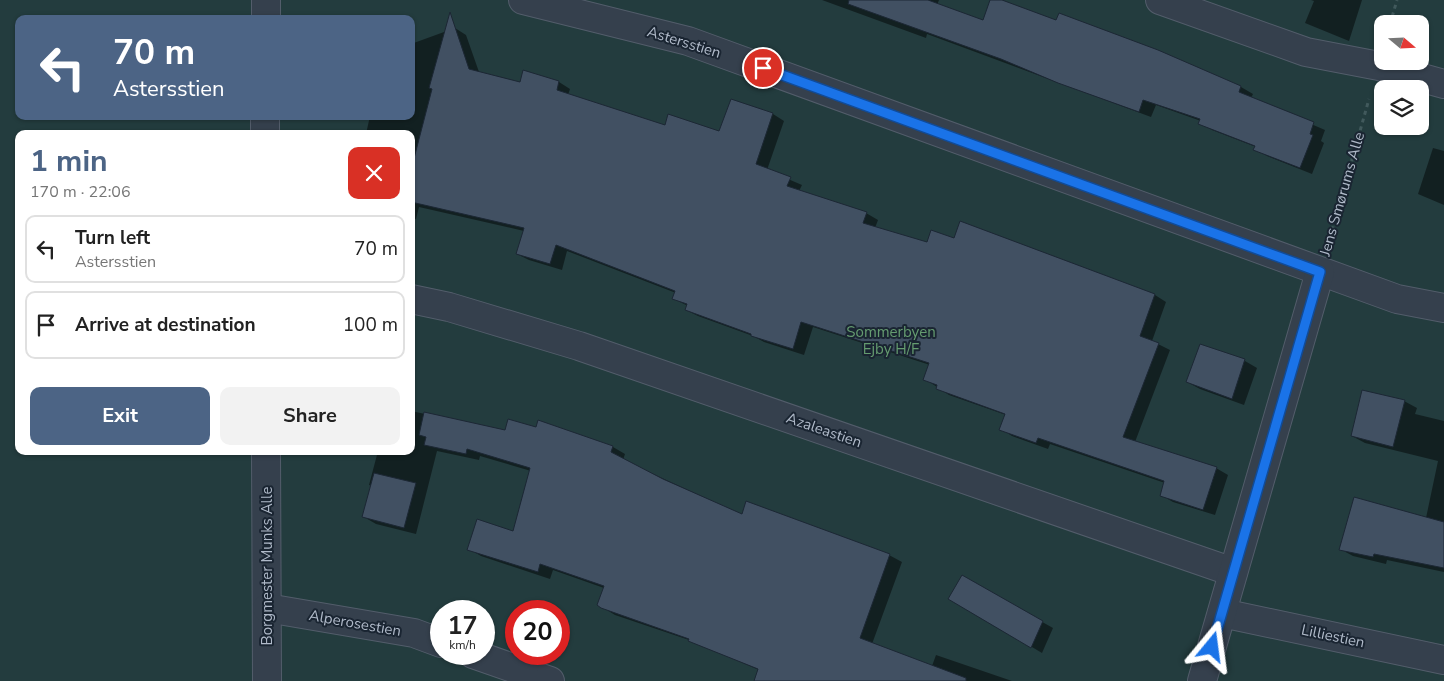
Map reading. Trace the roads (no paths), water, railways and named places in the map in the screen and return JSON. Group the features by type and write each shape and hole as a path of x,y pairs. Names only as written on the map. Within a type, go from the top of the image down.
{"street":[{"path":"266,0 266,15"},
{"name":"Astersstien","path":"523,0 688,42 1320,272 1397,299 1444,308"},
{"path":"1160,0 1306,52 1379,66 1444,84"},
{"name":"Jens Smørums Alle","path":"1202,681 1320,272"},
{"name":"Azaleastien","path":"415,300 450,308 579,346 1234,572"},
{"name":"Borgmester Munks Alle","path":"266,455 267,681"},
{"name":"Alperosestien","path":"267,608 414,633 430,638"},
{"name":"Lilliestien","path":"1222,613 1444,660"},
{"path":"495,662 550,681"}],"park label":[{"name":"Sommerbyen Ejby H/F","path":"891,340"}]}
